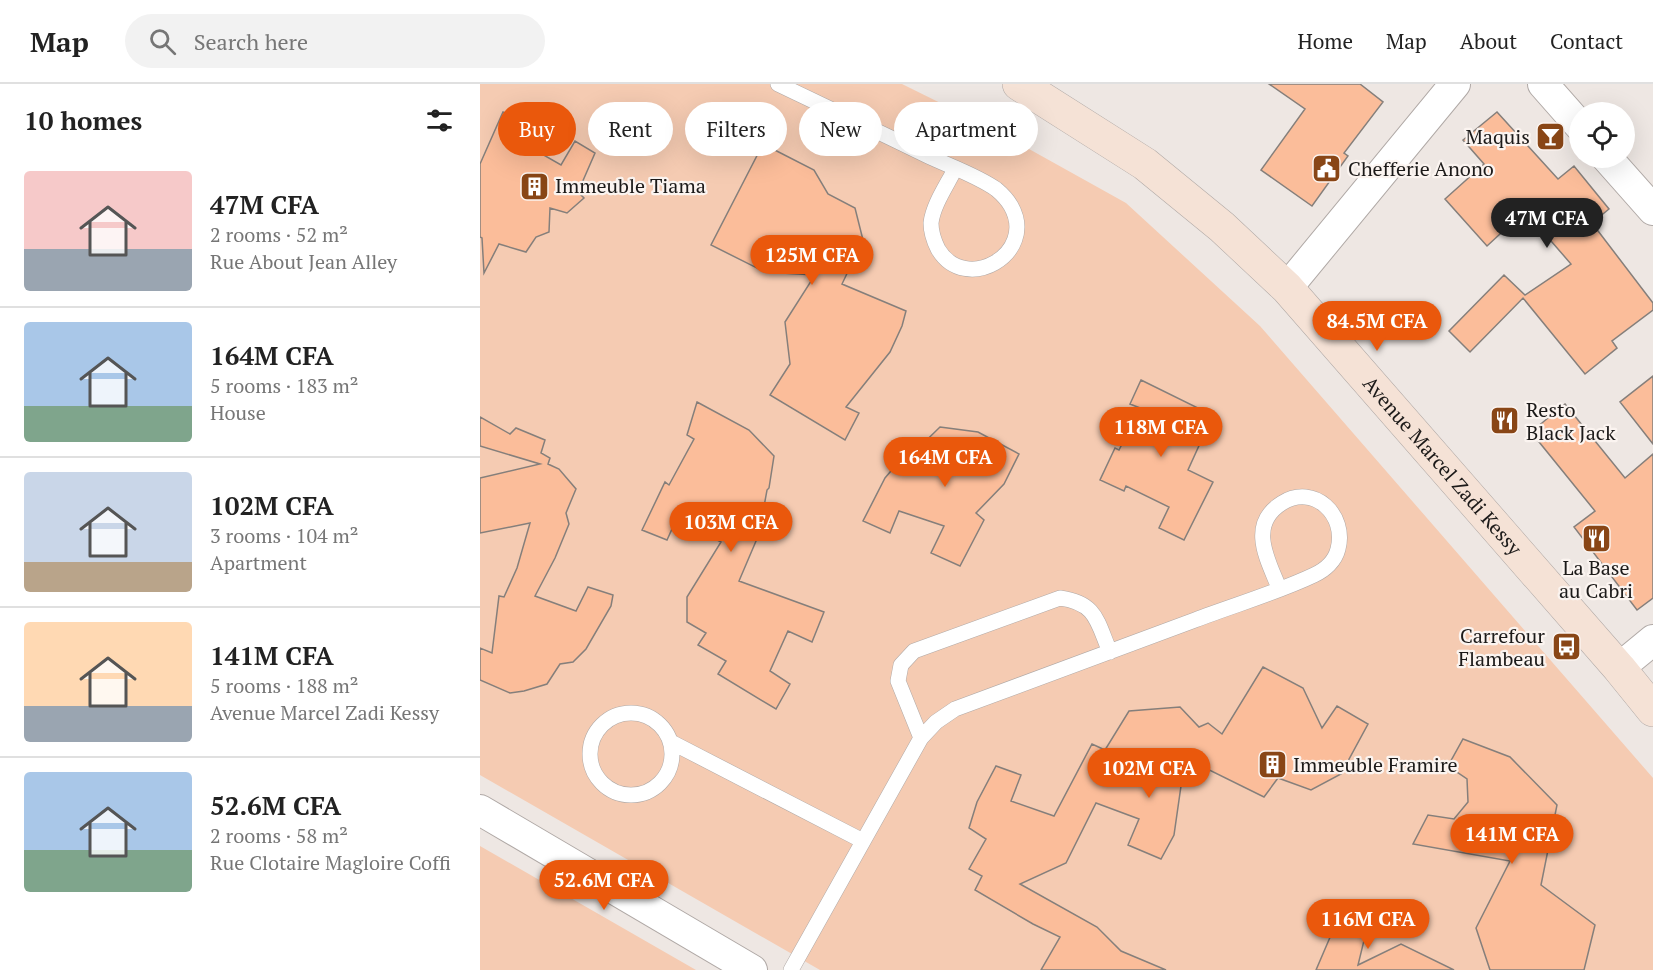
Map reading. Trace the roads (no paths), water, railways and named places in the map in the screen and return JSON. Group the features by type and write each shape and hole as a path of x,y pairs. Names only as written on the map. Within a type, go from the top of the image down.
{"street":[{"name":"Avenue Marcel Zadi Kessy","path":"1019,84 1145,164 1222,227 1287,288 1619,668 1653,710"},
{"path":"1287,288 1455,84"},
{"path":"1543,84 1569,114"},
{"path":"1616,168 1653,210"},
{"path":"1619,668 1653,640"},
{"path":"480,810 753,970"}],"lane":[{"path":"778,84 955,169 994,188 1007,198 1015,213 1017,230 1013,246 1002,259 987,267 970,269 955,265 941,254 933,240 931,223 955,169"},
{"path":"791,970 921,738 936,722 955,709 1315,575 1328,567 1337,554 1341,539 1339,524 1331,510 1318,501 1303,497 1288,500 1274,508 1265,520 1262,535 1264,551 1279,588"},
{"path":"921,738 898,681 902,665 914,651 1060,598 1077,600 1092,611 1110,652"},
{"path":"671,742 673,758 668,774 658,786 643,794 627,796 612,791 599,781 592,766 590,750 595,735 605,722 619,714 635,713 651,718 663,728 671,742 863,841"}],"place":[{"name":"Maquis","path":"1551,137"},
{"name":"Chefferie Anono","path":"1327,169"},
{"name":"Immeuble Tiama","path":"534,186"},
{"name":"Resto Black Jack","path":"1505,421"},
{"name":"La Base au Cabri","path":"1596,538"},
{"name":"Carrefour Flambeau","path":"1566,647"},
{"name":"Immeuble Framire","path":"1272,765"}]}
